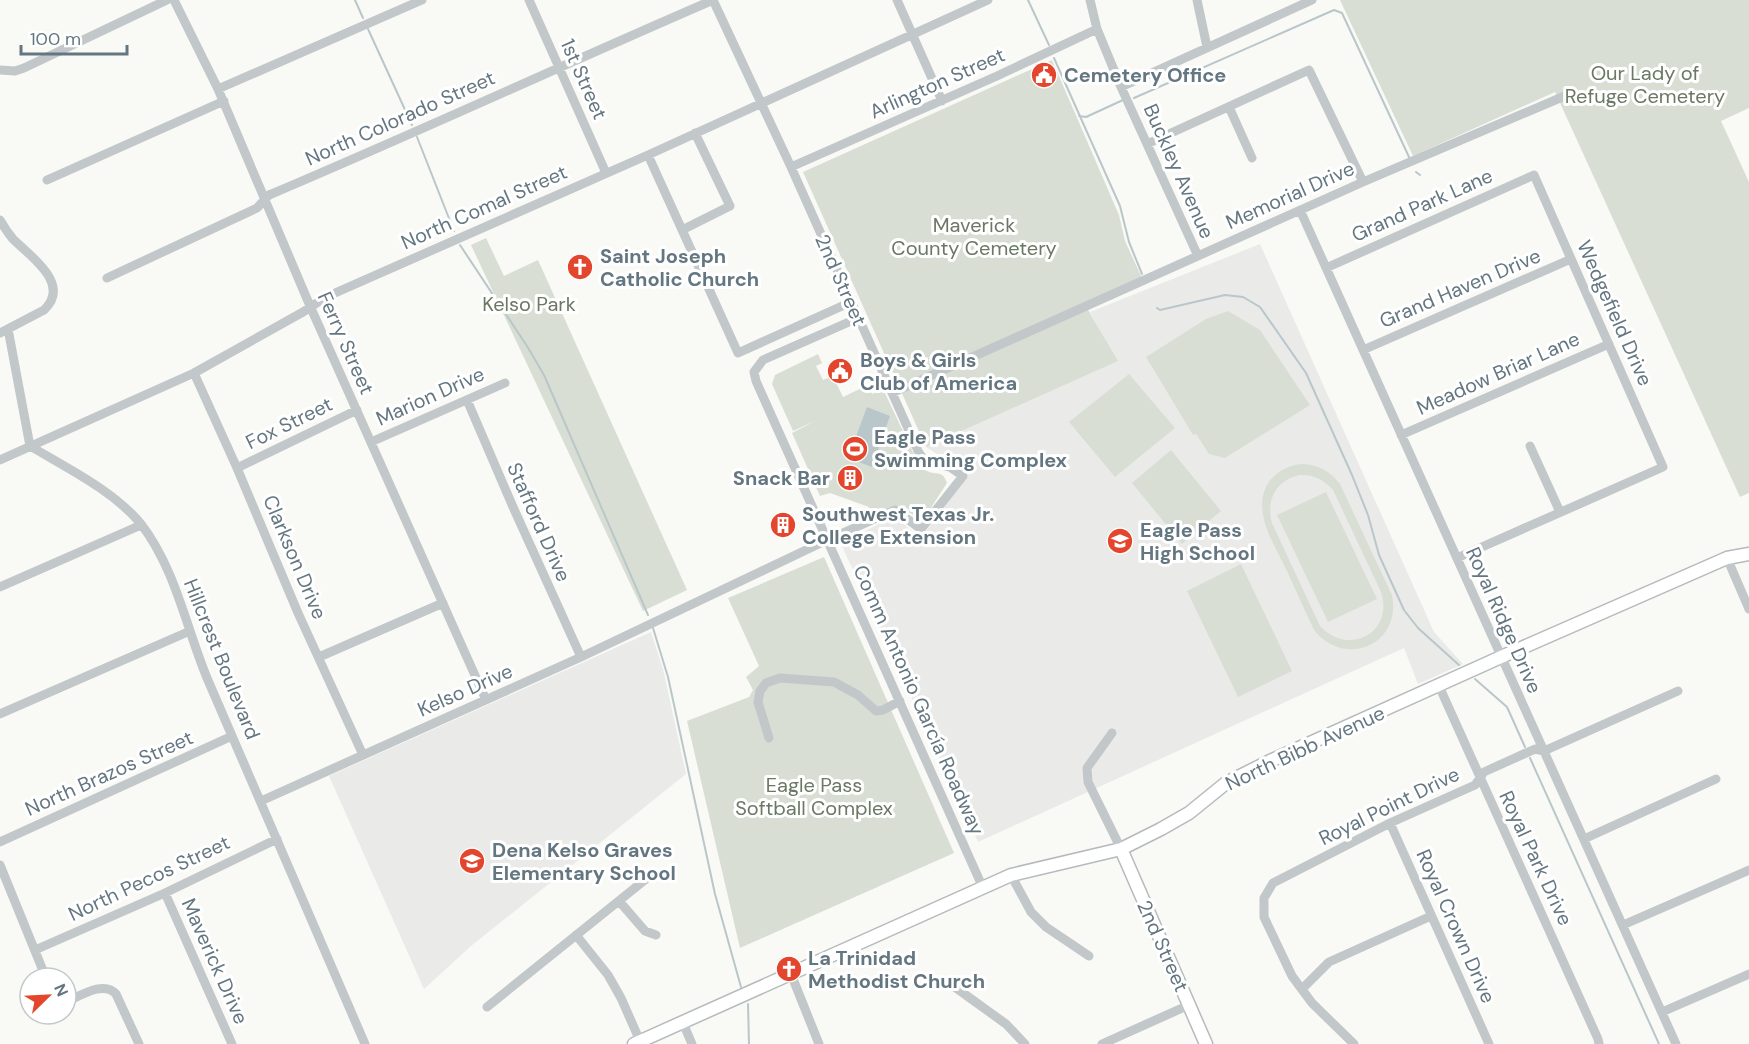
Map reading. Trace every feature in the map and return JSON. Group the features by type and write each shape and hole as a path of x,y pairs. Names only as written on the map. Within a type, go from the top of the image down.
{"main road":[{"name":"North Bibb Avenue","path":"637,1043 1011,875 1121,849 1189,813 1226,783 1502,657 1727,558 1749,554"},
{"name":"2nd Street","path":"1121,849 1206,1044"}],"street":[{"path":"0,70 24,69 167,0"},
{"name":"Ferry Street","path":"174,0 224,101 264,201 486,700"},
{"path":"218,89 422,0"},
{"name":"1st Street","path":"529,0 606,173"},
{"name":"North Colorado Street","path":"107,278 257,208 269,195 713,0"},
{"name":"2nd Street","path":"713,0 791,167 921,458 950,467 963,476 921,530 895,510 827,540"},
{"path":"897,0 942,101"},
{"name":"North Comal Street","path":"0,460 194,373 326,297 648,155 988,0"},
{"name":"Buckley Avenue","path":"1090,0 1097,29 1121,87 1198,256"},
{"path":"1197,0 1207,47"},
{"path":"1121,87 1312,0"},
{"name":"Arlington Street","path":"791,167 942,101 1097,29"},
{"path":"1147,144 1309,70 1363,182"},
{"name":"Memorial Drive","path":"892,393 1363,182 1574,92"},
{"path":"47,180 224,101"},
{"path":"1229,106 1252,158"},
{"path":"682,230 730,206 695,133"},
{"path":"648,155 738,353 851,302"},
{"name":"Wedgefield Drive","path":"1534,175 1663,467 1560,512"},
{"name":"Grand Park Lane","path":"1326,268 1534,175"},
{"name":"Royal Ridge Drive","path":"1300,210 1676,1044"},
{"path":"0,220 12,237 48,274 54,290 50,305 44,310 4,331 30,446"},
{"name":"Grand Haven Drive","path":"1363,350 1571,259"},
{"name":"Comm Antonio García Roadway","path":"858,318 763,360 754,372 756,381 983,888"},
{"name":"Meadow Briar Lane","path":"1401,435 1609,344"},
{"name":"Clarkson Drive","path":"194,373 298,613 363,755"},
{"name":"Marion Drive","path":"371,442 505,382"},
{"name":"Stafford Drive","path":"467,400 508,497 581,657"},
{"name":"Fox Street","path":"237,468 357,410"},
{"name":"Hillcrest Boulevard","path":"30,446 89,481 119,503 141,525 150,538 168,574 206,676 365,1044"},
{"path":"1457,558 1560,512 1530,446"},
{"path":"0,587 141,525"},
{"name":"Kelso Drive","path":"261,801 684,610 827,540"},
{"path":"1727,558 1749,609"},
{"path":"320,657 443,603"},
{"path":"0,714 189,631"},
{"path":"769,738 758,702 760,691 766,683 780,678 834,682 858,695 876,711 900,701"},
{"name":"Royal Park Drive","path":"1438,686 1599,1044"},
{"name":"Royal Point Drive","path":"1302,989 1292,976 1264,917 1264,898 1273,883 1390,823 1475,785 1484,772 1535,749 1544,750 1678,691"},
{"path":"1112,733 1089,764 1086,772 1088,782 1121,849"},
{"name":"North Brazos Street","path":"0,842 232,736"},
{"path":"1584,839 1716,779"},
{"name":"Royal Crown Drive","path":"1390,823 1489,1044"},
{"name":"North Pecos Street","path":"35,950 165,893 277,839"},
{"path":"0,864 41,966"},
{"path":"1623,925 1749,870"},
{"path":"487,1007 651,875"},
{"path":"1011,875 1031,912 1046,927 1089,956"},
{"name":"Maverick Drive","path":"165,893 232,1044"},
{"path":"619,901 645,932 656,935"},
{"path":"1354,1044 1312,1003 1302,989 1329,963 1431,916"},
{"path":"576,935 609,975 621,998 637,1043"},
{"path":"791,974 819,1044"},
{"path":"1662,1012 1749,974"},
{"path":"945,980 1006,1024 1025,1044"},
{"path":"78,998 98,990 112,989 139,1044"},
{"path":"1102,1044 1189,1005"},
{"path":"683,1023 692,1044"}],"shaded area":[{"name":"Eagle Pass High School","path":"1260,244 1434,632 1463,664 1418,684 1404,648 978,842 841,544 894,516 921,538 968,474 926,447 1117,361 1090,312"},
{"path":"867,407 890,416 872,467 848,458"},
{"name":"Dena Kelso Graves Elementary School","path":"651,632 663,669 686,774 471,946 424,989 329,776"}],"green space":[{"name":"Our Lady of Refuge Cemetery","path":"1340,0 1749,0 1749,108 1721,121 1749,182 1749,493 1740,497 1555,92 1413,156"},
{"name":"Maverick County Cemetery","path":"1052,60 1119,215 1125,241 1142,278 1084,303 1118,361 926,447 803,172"},
{"name":"Kelso Park","path":"486,238 504,276 538,260 687,590 643,611 471,245"},
{"path":"1228,311 1260,330 1310,405 1225,458 1209,454 1196,434 1193,435 1146,357 1206,319"},
{"name":"Eagle Pass Swimming Complex","path":"818,354 822,363 816,366 823,380 833,376 843,397 868,385 872,394 883,389 919,465 927,471 941,474 945,479 947,483 925,517 919,518 897,506 870,518 867,511 869,507 830,493 820,496 792,433 815,421 793,431 772,384 775,375"},
{"path":"1129,374 1175,428 1115,477 1069,422"},
{"path":"1171,450 1221,511 1182,544 1132,483"},
{"path":"1298,465 1324,469 1340,484 1392,595 1393,612 1388,627 1380,638 1368,646 1355,649 1341,648 1327,642 1314,630 1270,537 1265,524 1262,500 1266,488 1279,472","holes":["1299,475 1318,478 1333,490 1381,592 1383,607 1381,619 1375,629 1366,636 1355,640 1344,640 1331,635 1320,626 1272,523 1270,507 1274,493 1284,482"]},
{"path":"1326,492 1377,599 1328,622 1277,515"},
{"name":"Eagle Pass Softball Complex","path":"824,557 954,853 740,948 687,721 749,697 753,690 746,677 759,666 728,598"},
{"path":"1241,564 1292,671 1238,697 1187,591"}],"waterway":[{"path":"355,0 363,18"},
{"path":"1028,0 1049,45"},
{"path":"1134,98 1334,10 1342,13 1409,157"},
{"path":"368,29 412,125"},
{"path":"1054,58 1120,206 1129,242 1142,274"},
{"path":"1079,116 1086,117 1123,100"},
{"path":"417,137 454,231"},
{"path":"1416,172 1420,175"},
{"path":"460,245 544,375 648,615"},
{"path":"1157,308 1160,310 1225,295 1243,297 1260,307 1306,373 1352,475 1368,515 1379,555 1404,610 1418,628 1459,665"},
{"path":"653,628 668,677 715,894 741,987"},
{"path":"1475,679 1507,707 1525,747"},
{"path":"1530,758 1659,1044"},
{"path":"748,1004 749,1044"}],"place":[{"name":"Cemetery Office","path":"1044,75"},
{"name":"Saint Joseph Catholic Church","path":"580,267"},
{"name":"Boys & Girls Club of America","path":"840,371"},
{"name":"Eagle Pass Swimming Complex","path":"855,449"},
{"name":"Snack Bar","path":"850,478"},
{"name":"Southwest Texas Jr. College Extension","path":"783,525"},
{"name":"Eagle Pass High School","path":"1120,541"},
{"name":"Dena Kelso Graves Elementary School","path":"472,861"},
{"name":"La Trinidad Methodist Church","path":"789,969"}]}
